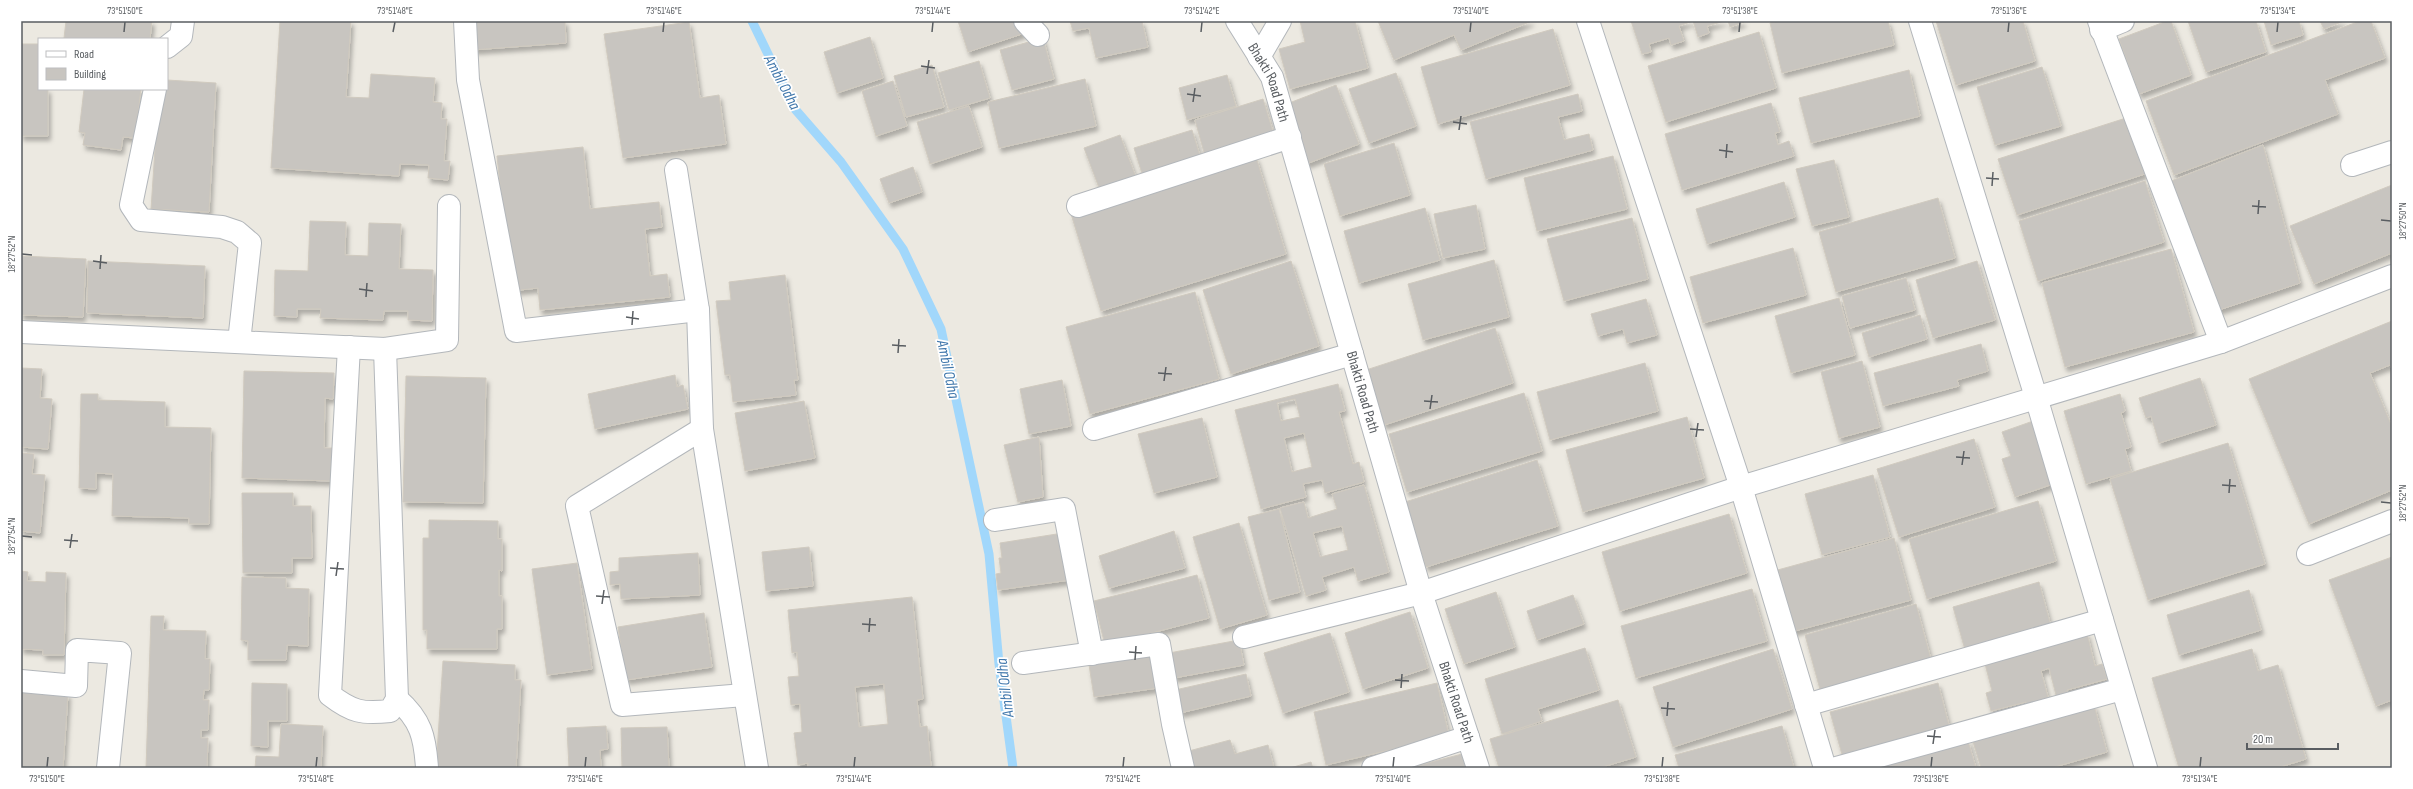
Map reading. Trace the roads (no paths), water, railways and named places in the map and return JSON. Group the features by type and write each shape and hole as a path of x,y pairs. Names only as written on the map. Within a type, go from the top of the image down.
{"street":[{"path":"168,46 181,36 183,21"},
{"path":"465,21 468,80 516,331 698,310"},
{"name":"Bhakti Road Path","path":"1237,21 1272,77 1420,593 1478,768"},
{"path":"1260,57 1280,21"},
{"path":"1588,21 1741,487 1825,768"},
{"path":"1920,21 2036,397 2146,768"},
{"path":"2123,21 2100,25 2221,342"},
{"path":"154,90 131,205 141,220 222,227 238,232 250,243 239,342"},
{"path":"1078,206 1290,137"},
{"path":"2352,165 2392,152"},
{"path":"676,170 698,310 702,429 757,768"},
{"path":"21,332 384,349 446,340 449,206"},
{"path":"1244,637 1420,593 1741,487 2221,342 2392,276"},
{"path":"349,347 330,695 347,708 368,714 390,711 397,699 384,349"},
{"path":"1094,429 1352,354"},
{"path":"702,429 577,506 622,705 744,695"},
{"path":"995,520 1064,509 1092,654"},
{"path":"2308,554 2392,521"},
{"path":"1806,705 2102,620"},
{"path":"1023,663 1160,644 1173,724 1183,768"},
{"path":"21,681 76,686 77,650 120,654 108,768"},
{"path":"1836,768 2122,689"},
{"path":"397,699 411,712 422,731 427,768"},
{"path":"1373,768 1468,737"}],"waterway":[{"name":"Ambil Odha","path":"752,21 794,108 841,162 903,249 941,329 989,554 999,664 1013,768"}]}
